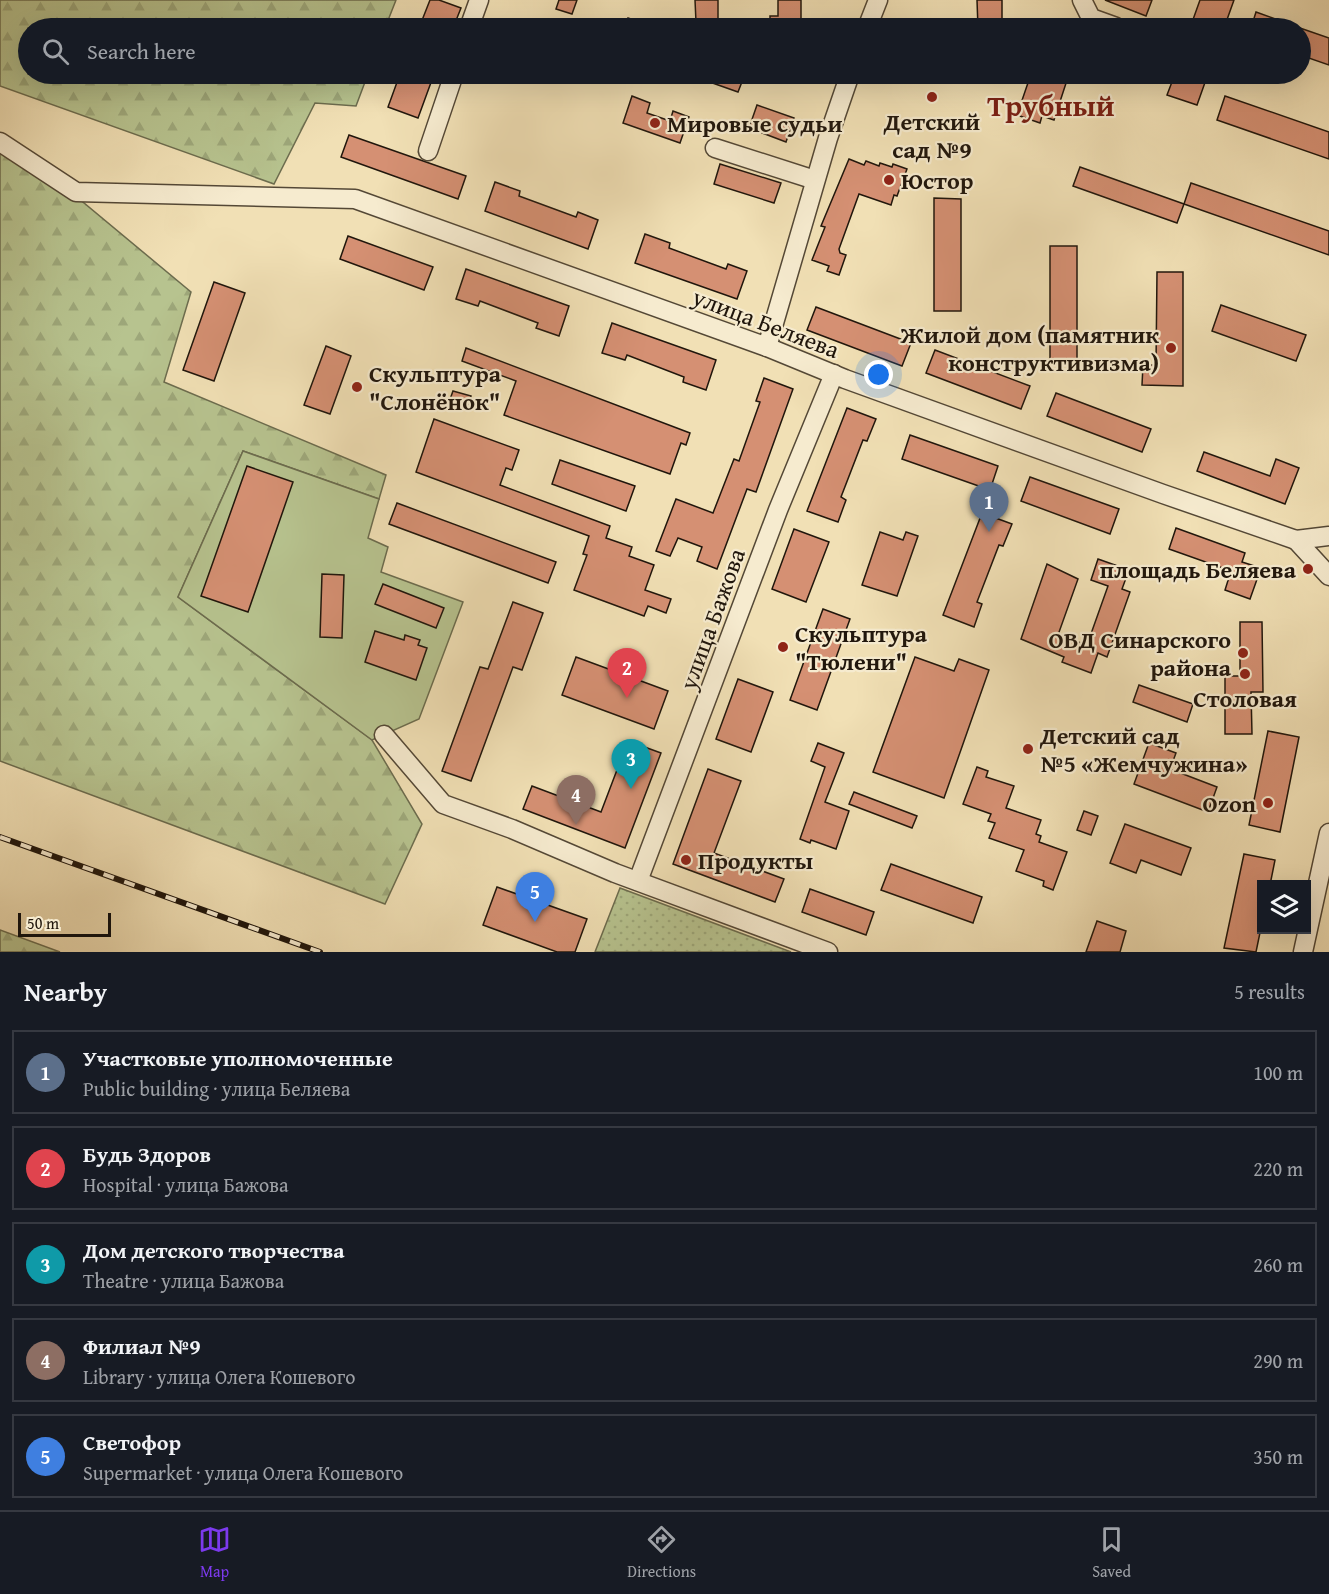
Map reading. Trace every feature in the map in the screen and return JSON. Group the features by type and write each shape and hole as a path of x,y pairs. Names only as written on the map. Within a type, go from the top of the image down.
{"street":[{"path":"473,18 479,0"},
{"path":"871,18 878,0"},
{"path":"1082,0 1091,18"},
{"path":"428,151 451,84"},
{"path":"767,347 815,180 847,84"},
{"name":"улица Беляева","path":"0,142 76,192 355,199 767,347 1025,446 1296,540 1329,536"},
{"path":"715,148 815,180"},
{"name":"улица Бажова","path":"638,881 778,510 834,374"},
{"name":"улица Беляева","path":"1296,540 1329,576"},
{"path":"384,735 443,804 512,829 638,881 828,952"},
{"path":"1303,952 1329,833"}],"green space":[{"path":"0,0 396,0 389,18 18,18 18,84 364,84 356,106 315,103 274,184 0,86"},
{"path":"0,133 191,292 164,382 386,475 379,499 243,451 178,597 372,740 422,824 385,904 0,761"},
{"path":"243,451 379,499 368,538 388,547 381,572 463,602 419,719 372,740 178,597"},
{"path":"620,888 791,952 595,952"},
{"path":"0,930 60,952 0,952"}],"building":[{"path":"430,0 439,0 461,8 457,18 423,18"},
{"path":"559,0 577,0 572,14 556,9"},
{"path":"695,0 718,0 718,18 696,18"},
{"path":"778,0 801,0 801,18 770,18 770,16 778,16"},
{"path":"977,0 1002,0 1002,18 978,18"},
{"path":"1105,0 1152,0 1146,16"},
{"path":"1200,0 1234,0 1228,18 1194,18"},
{"path":"1256,12 1273,18 1254,18"},
{"path":"1311,32 1329,38 1329,65 1311,59"},
{"path":"396,84 430,84 418,118 388,107"},
{"path":"715,84 741,84 738,92"},
{"path":"1028,84 1066,84 1054,120 1042,116 1040,123 1017,115"},
{"path":"1171,84 1204,84 1197,105 1167,95"},
{"path":"632,96 650,103 647,113 670,121 673,111 689,117 680,143 623,123"},
{"path":"1225,96 1329,132 1329,159 1217,120"},
{"path":"757,105 794,118 786,142 749,128"},
{"path":"349,135 466,176 458,199 341,157"},
{"path":"849,159 864,165 866,161 879,166 880,163 892,167 893,164 907,169 897,196 894,195 891,205 859,194 839,249 840,253 846,255 839,275 827,271 829,266 812,260 825,227 821,226"},
{"path":"720,164 781,183 774,203 714,184"},
{"path":"1080,167 1184,204 1177,223 1073,186"},
{"path":"495,182 520,191 519,196 576,217 578,212 598,220 588,249 485,211"},
{"path":"1191,183 1329,231 1329,255 1184,204"},
{"path":"934,198 961,199 961,311 934,311"},
{"path":"645,234 670,243 669,248 726,269 728,264 747,271 737,299 635,263"},
{"path":"348,236 433,267 424,290 340,259"},
{"path":"1050,246 1077,246 1077,359 1050,359"},
{"path":"466,269 569,306 559,336 536,328 538,323 480,301 478,306 456,299"},
{"path":"1157,272 1183,272 1183,386 1142,385 1143,365 1156,365"},
{"path":"214,282 245,293 214,381 183,370"},
{"path":"1221,305 1306,335 1296,361 1212,331"},
{"path":"816,307 911,343 902,366 807,330"},
{"path":"612,323 716,360 706,390 683,382 684,377 627,355 625,360 602,353"},
{"path":"326,346 351,356 330,414 304,405"},
{"path":"466,348 690,433 686,445 681,443 670,474 504,415 516,381 462,361"},
{"path":"935,350 1030,386 1021,409 926,373"},
{"path":"764,378 793,389 756,492 747,489 717,569 697,561 702,547 678,538 670,556 656,551 676,499 713,513 734,459 739,461 760,402 756,401"},
{"path":"453,391 471,396 467,408 449,402"},
{"path":"1056,393 1151,429 1142,452 1047,416"},
{"path":"847,408 876,419 867,441 863,440 841,497 846,500 838,522 807,511"},
{"path":"434,419 519,450 512,470 506,468 500,485 610,526 606,538 632,547 629,556 654,565 645,590 671,599 666,613 648,606 644,616 574,590 587,555 583,554 589,536 416,472"},
{"path":"910,435 998,466 990,490 902,459"},
{"path":"1204,452 1270,476 1276,459 1299,468 1285,504 1197,471"},
{"path":"560,460 635,486 626,511 552,484"},
{"path":"247,466 293,482 248,612 201,596"},
{"path":"1030,477 1119,509 1110,534 1021,501"},
{"path":"397,503 556,562 548,583 389,524"},
{"path":"982,513 1012,524 1003,546 999,545 977,602 982,604 974,627 943,615"},
{"path":"1176,528 1245,553 1242,562 1261,568 1250,599 1225,590 1231,571 1169,549"},
{"path":"794,529 829,542 806,602 772,589"},
{"path":"880,532 903,540 906,532 918,536 897,596 862,585"},
{"path":"1098,559 1129,570 1122,589 1130,592 1107,657 1098,653 1091,673 1062,662 1064,657 1021,639 1047,564 1078,579 1058,635 1087,645 1108,586 1091,580"},
{"path":"322,574 344,575 342,638 320,637"},
{"path":"383,584 444,608 436,628 375,604"},
{"path":"513,602 543,613 522,670 513,667 471,781 442,771 480,667 488,669"},
{"path":"823,609 850,619 817,710 790,700"},
{"path":"1240,622 1262,622 1263,692 1251,692 1252,734 1225,734 1225,676 1240,676"},
{"path":"375,631 404,640 405,635 420,640 418,645 427,648 416,680 365,662"},
{"path":"576,657 668,691 654,729 562,695"},
{"path":"915,657 954,671 959,659 989,670 944,798 873,772"},
{"path":"738,679 773,692 751,752 716,739"},
{"path":"1139,685 1193,704 1187,722 1133,702"},
{"path":"1268,731 1299,737 1280,832 1249,825"},
{"path":"628,741 661,753 625,848 523,809 532,786 601,812"},
{"path":"818,743 844,753 825,802 849,811 836,849 811,840 810,843 800,839 825,767 811,761"},
{"path":"1149,743 1176,753 1170,769 1217,787 1208,812 1134,784"},
{"path":"977,767 988,771 986,777 1014,786 1006,808 1041,820 1036,834 1041,836 1039,842 1067,852 1053,890 1043,886 1044,881 1016,871 1024,850 989,838 995,823 988,821 991,814 963,804"},
{"path":"708,769 741,781 714,853 784,879 775,902 673,864"},
{"path":"854,792 917,816 912,828 849,804"},
{"path":"1084,811 1098,816 1091,835 1077,830"},
{"path":"1125,824 1191,848 1181,875 1141,860 1136,873 1110,863"},
{"path":"1244,854 1275,860 1271,880 1257,880 1257,934 1260,934 1256,952 1224,948"},
{"path":"891,864 982,897 973,923 881,890"},
{"path":"497,887 587,919 575,952 557,952 483,925"},
{"path":"810,889 874,912 866,935 802,912"},
{"path":"1097,921 1126,931 1120,952 1086,952"}],"railway":[{"path":"0,837 320,952"}],"place":[{"name":"Детский сад №9","path":"932,97"},
{"name":"Мировые судьи","path":"655,123"},
{"name":"Юстор","path":"889,180"},
{"name":"Жилой дом (памятник конструктивизма)","path":"1171,348"},
{"name":"Скульптура \"Слонёнок\"","path":"357,387"},
{"name":"Участковые уполномоченные","path":"989,532"},
{"name":"площадь Беляева","path":"1308,569"},
{"name":"Скульптура \"Тюлени\"","path":"783,647"},
{"name":"ОВД Синарского района","path":"1243,653"},
{"name":"Столовая","path":"1245,674"},
{"name":"Будь Здоров","path":"627,698"},
{"name":"Детский сад №5 «Жемчужина»","path":"1028,749"},
{"name":"Дом детского творчества","path":"631,789"},
{"name":"Ozon","path":"1268,803"},
{"name":"Филиал №9","path":"576,825"},
{"name":"Продукты","path":"686,860"},
{"name":"Светофор","path":"535,922"}],"district":[{"name":"Трубный","path":"1051,105"}]}
